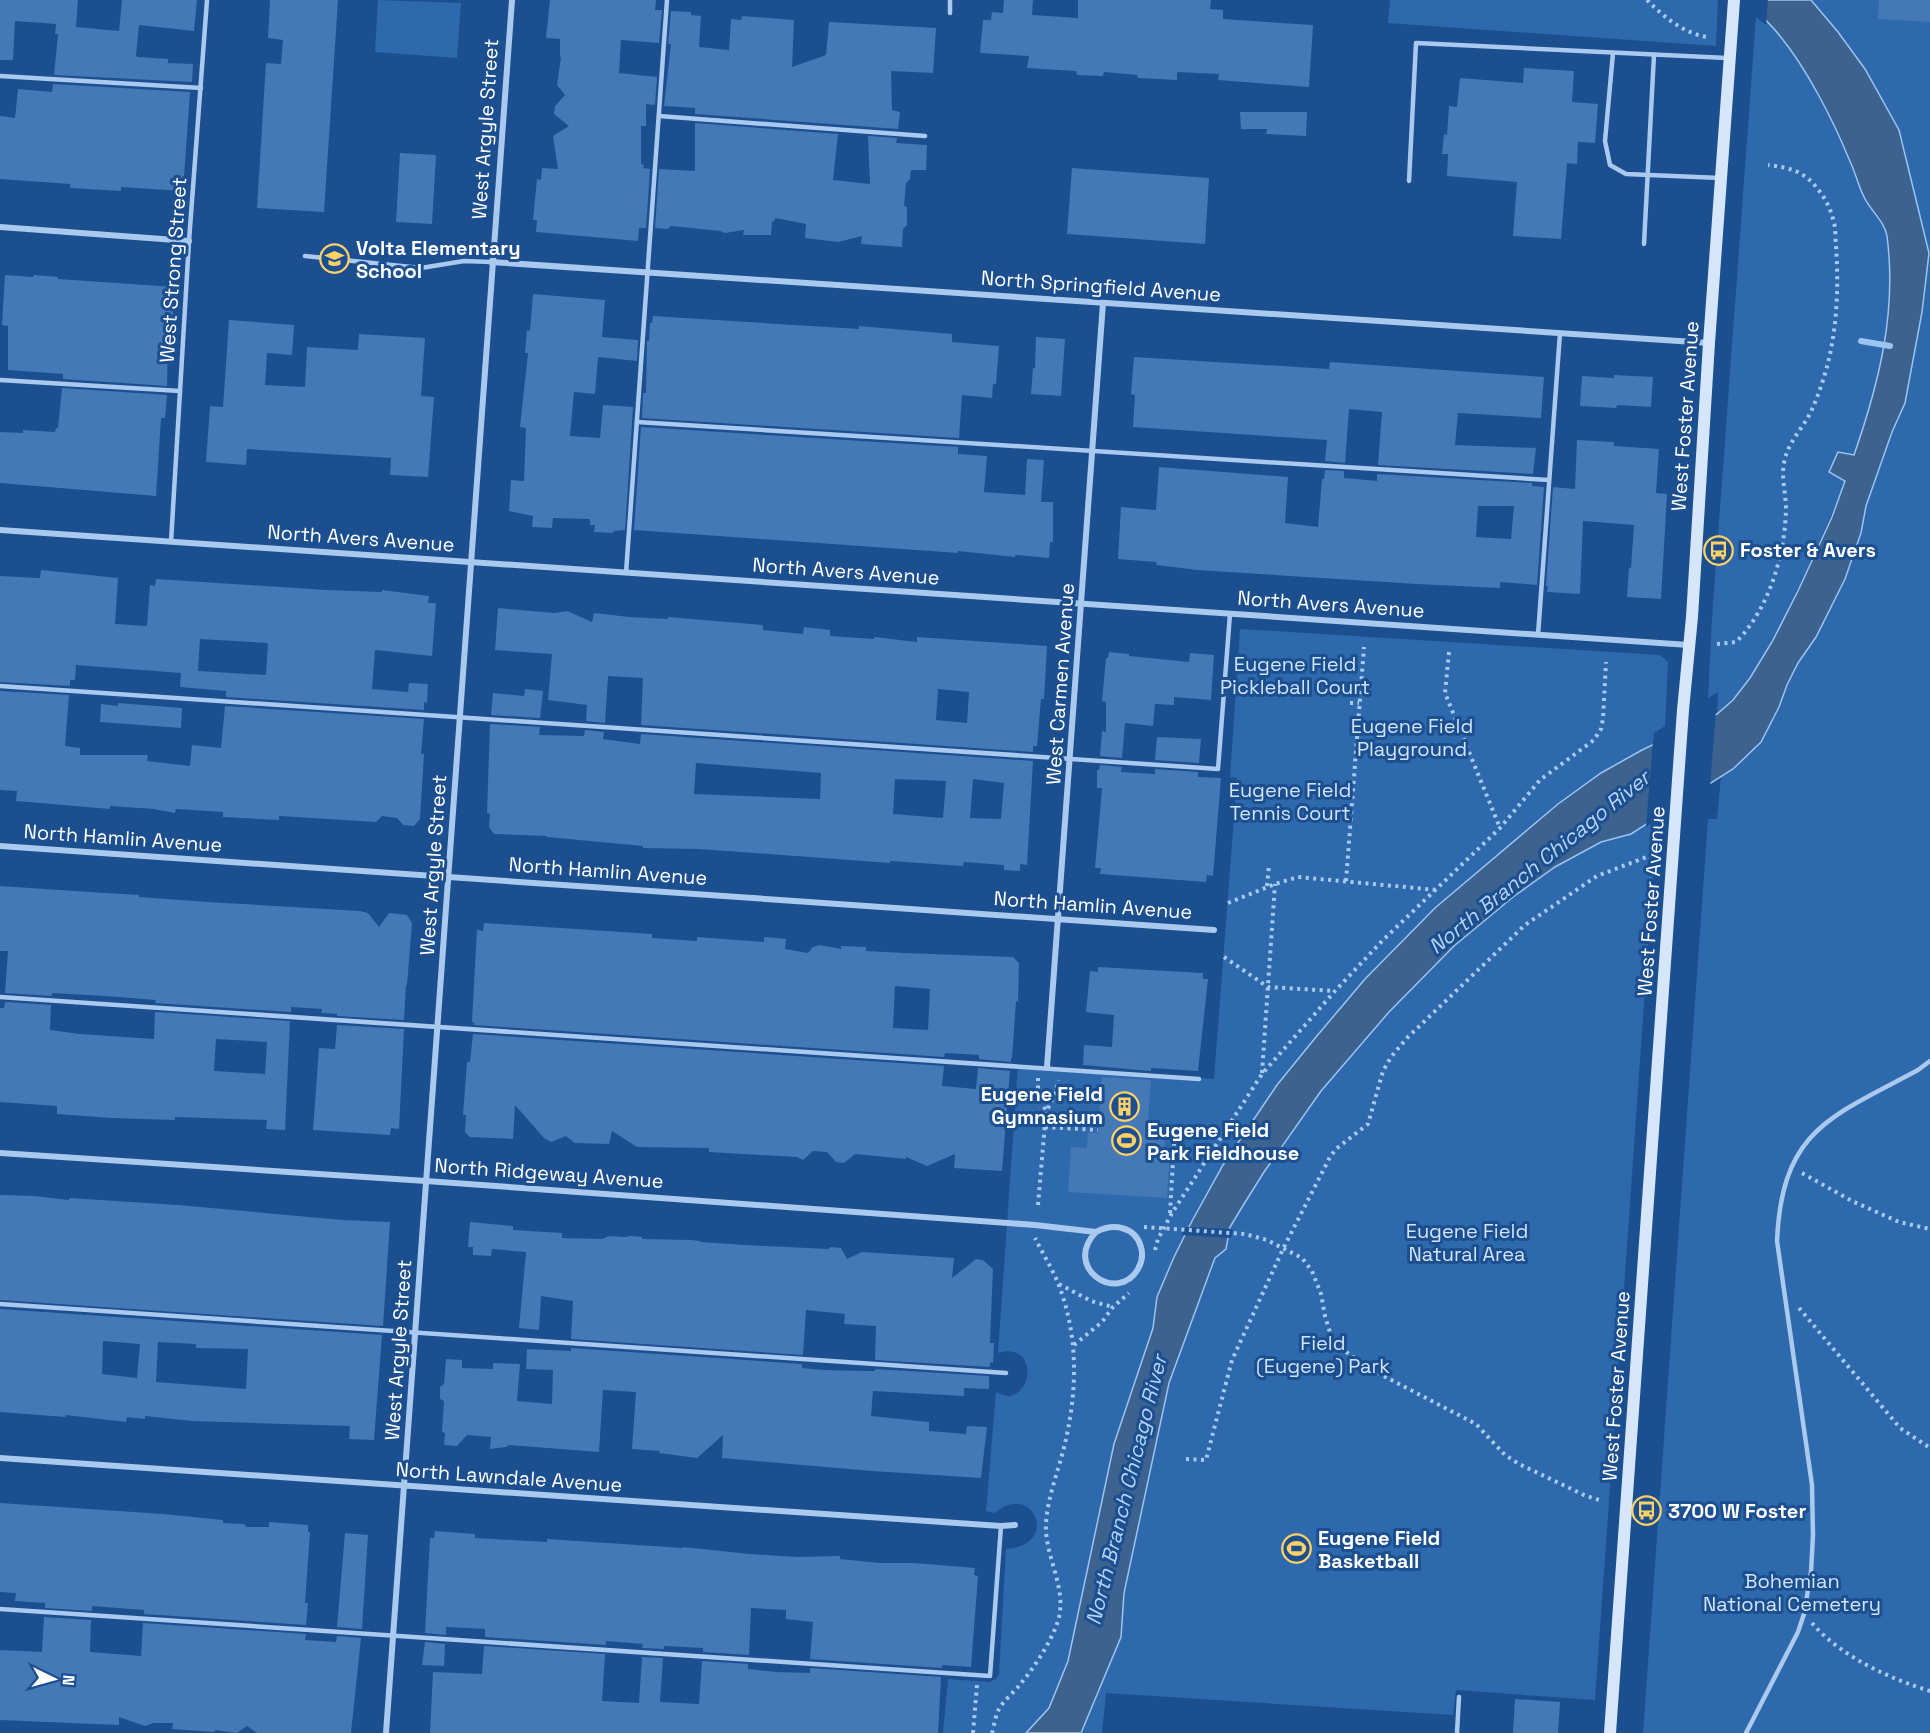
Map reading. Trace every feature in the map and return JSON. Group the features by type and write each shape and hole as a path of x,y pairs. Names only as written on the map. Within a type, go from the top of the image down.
{"main road":[{"name":"West Foster Avenue","path":"1610,1733 1734,0"}],"street":[{"name":"West Argyle Street","path":"386,1733 491,262 512,0"},
{"path":"0,227 189,241"},
{"name":"North Springfield Avenue","path":"491,262 1709,343"},
{"name":"West Carmen Avenue","path":"1047,1067 1103,303"},
{"name":"North Avers Avenue","path":"0,530 1689,645"},
{"name":"North Hamlin Avenue","path":"0,846 1214,930"},
{"name":"North Ridgeway Avenue","path":"0,1153 426,1181 1096,1232 1104,1227 1114,1226 1131,1232 1138,1240 1142,1258 1134,1275 1118,1283 1108,1283 1092,1274 1084,1257 1089,1239 1096,1232"},
{"name":"North Lawndale Avenue","path":"0,1458 1001,1526 1015,1525"}],"lane":[{"name":"West Strong Street","path":"171,542 189,241 207,0"},
{"path":"626,573 667,0"},
{"path":"950,0 950,14"},
{"path":"1410,181 1416,43 1730,58"},
{"path":"1613,53 1605,141 1610,165 1626,174 1721,178"},
{"path":"1644,244 1654,55"},
{"path":"0,76 201,88"},
{"path":"658,116 925,136"},
{"path":"305,256 421,268 464,261 491,262"},
{"path":"1538,635 1560,333"},
{"path":"0,380 180,391"},
{"path":"637,422 1549,480"},
{"path":"0,686 1218,770 1230,614"},
{"path":"0,998 1198,1078"},
{"path":"1746,1733 1798,1632 1804,1614 1813,1545 1812,1485 1777,1240 1784,1183 1796,1155 1829,1119 1918,1070 1930,1060"},
{"path":"0,1304 1006,1373"},
{"path":"0,1609 990,1676 1001,1526"},
{"path":"1457,1733 1460,1697"}],"path":[{"path":"1647,0 1678,26 1694,34 1707,37"},
{"path":"1717,644 1736,642 1749,630 1766,595 1782,551 1786,508 1784,463 1795,436 1808,417 1824,377 1833,339 1837,295 1834,220 1826,201 1815,185 1798,172 1785,167 1768,165"},
{"path":"1346,881 1364,647"},
{"path":"1449,652 1445,693 1500,828"},
{"path":"1602,1501 1584,1495 1519,1464 1505,1455 1476,1424 1378,1373 1350,1355 1332,1339 1321,1294 1312,1271 1302,1258 1267,1240 1245,1234 1164,1228 1262,1074 1335,991 1382,941 1500,828 1540,780 1594,740 1601,729 1606,662"},
{"path":"1352,685 1361,685"},
{"path":"1350,703 1359,703"},
{"path":"1186,1459 1206,1461 1232,1360 1283,1250 1330,1157 1336,1149 1368,1124 1383,1071 1391,1058 1407,1038 1525,925 1596,876 1649,856"},
{"path":"1268,886 1269,864"},
{"path":"1228,903 1268,886 1298,877 1437,890"},
{"path":"1262,1074 1275,884"},
{"path":"1224,957 1268,987 1335,991"},
{"path":"1038,1067 1038,1093 1046,1112"},
{"path":"1038,1205 1046,1112 1064,1068"},
{"path":"1045,1127 1098,1130"},
{"path":"1170,1213 1174,1144"},
{"path":"1791,1167 1852,1201 1899,1222 1930,1229"},
{"path":"992,1733 998,1709 1020,1685 1049,1641 1058,1620 1061,1605 1059,1588 1051,1563 1047,1528 1051,1496 1066,1441 1075,1377 1074,1345 1068,1313 1058,1283 1035,1236"},
{"path":"1058,1283 1091,1301 1113,1307"},
{"path":"1785,1292 1900,1428 1930,1448"},
{"path":"1040,1527 1047,1528"},
{"path":"1804,1614 1816,1628 1866,1664 1903,1683 1930,1691"},
{"path":"973,1733 978,1675"}],"green space":[{"path":"378,0 461,3 457,58 375,52"},
{"path":"1390,0 1718,0 1716,46 1388,23"},
{"name":"Bohemian National Cemetery","path":"1811,0 1930,0 1930,1733 1643,1733 1708,819 1717,819 1721,777 1733,769 1779,707 1798,663 1816,637 1845,579 1861,533 1866,506 1892,432 1905,403 1922,312 1929,253 1899,130 1865,69"},
{"path":"1756,17 1766,25 1767,22 1792,52 1833,122 1864,197 1886,231 1890,264 1890,292 1884,347 1871,401 1854,455 1838,452 1829,471 1845,480 1833,511 1772,643 1748,681 1717,714 1718,692 1708,698 1712,618"},
{"name":"Field (Eugene) Park","path":"1240,629 1660,655 1668,662 1665,726 1654,733 1647,826 1657,820 1595,1700 1456,1690 1453,1715 1106,1693 1102,1733 943,1733 948,1679 989,1682 996,1679 999,1674 1006,1549 1023,1545 1033,1537 1037,1528 1030,1509 1020,1504 1009,1505 995,1513 986,1511 996,1392 1008,1396 1018,1392 1027,1377 1027,1368 1019,1354 1010,1351 998,1353 1018,1065 1214,1079 1237,778 1230,777"}],"water":[{"name":"North Branch Chicago River","path":"1745,0 1811,0 1865,69 1899,130 1929,253 1922,312 1905,403 1892,432 1866,506 1861,533 1845,579 1816,637 1798,663 1761,742 1733,769 1631,834 1601,842 1555,867 1513,897 1454,946 1389,1012 1321,1091 1244,1204 1230,1227 1226,1249 1215,1258 1209,1274 1169,1383 1124,1593 1121,1637 1081,1733 1026,1733 1049,1708 1068,1661 1114,1444 1153,1328 1157,1297 1192,1221 1223,1165 1277,1085 1316,1037 1365,979 1435,908 1558,804 1601,773 1642,750 1717,714 1733,700 1750,678 1772,642 1832,517 1845,481 1829,472 1838,452 1854,455 1871,401 1884,347 1890,292 1887,236 1864,197 1819,95 1776,31"}],"pier":[{"path":"1742,0 1768,0 1766,25 1743,2"},
{"path":"1716,710 1710,787 1646,827 1653,741"},
{"path":"1185,1227 1233,1229 1231,1238 1181,1235"}],"building":[{"path":"0,0 78,0 76,27 119,31 122,0 197,0 194,31 139,25 136,56 168,59 168,63 193,64 192,82 54,75 58,34 55,34 56,24 15,21 13,60 0,60"},
{"path":"270,0 338,0 324,212 257,208 266,63 281,64 283,40 268,38"},
{"path":"550,0 656,0 655,10 662,10 659,43 621,40 619,73 657,77 655,105 646,104 646,126 641,126 641,164 644,165 643,168 650,169 646,228 639,228 638,241 536,232 537,220 533,220 537,179 541,180 542,168 558,169 553,136 569,126 554,114 555,106 565,95 557,85 561,57 560,39 546,38"},
{"path":"1004,0 1033,0 1032,15 1078,18 1078,0 1211,0 1210,9 1223,10 1223,19 1313,25 1309,87 1218,80 1219,74 1177,72 1177,80 1138,78 1137,75 1104,72 1103,76 1077,75 1076,71 1027,68 1029,56 980,53 983,20 991,20 992,12 1003,13"},
{"path":"1879,0 1930,0 1930,22 1878,19"},
{"path":"671,11 691,12 691,15 701,16 699,47 729,50 731,19 741,20 742,16 794,20 792,67 826,55 829,22 936,28 933,73 891,71 892,110 900,112 898,129 695,114 695,108 664,106 671,44 668,44"},
{"path":"1524,68 1574,71 1572,102 1598,104 1595,143 1578,142 1577,164 1567,163 1561,239 1513,236 1517,182 1447,176 1448,154 1442,154 1444,134 1447,135 1449,106 1457,107 1460,78 1523,83"},
{"path":"53,84 190,92 183,191 121,187 121,191 70,188 70,184 0,179 0,116 15,118 18,89 52,92"},
{"path":"1240,112 1307,112 1306,136 1266,134 1267,129 1241,129"},
{"path":"695,123 838,134 833,180 870,184 868,136 897,138 896,143 927,145 926,170 911,170 910,179 906,183 904,206 907,207 907,225 903,229 902,247 861,244 862,236 838,242 805,238 806,224 775,218 774,222 772,221 771,235 743,235 744,230 725,233 671,226 667,229 655,228 659,169 695,171"},
{"path":"400,153 436,155 432,224 396,222"},
{"path":"1072,168 1209,178 1205,244 1067,234"},
{"path":"5,275 33,277 34,275 58,277 58,279 175,287 171,337 168,336 167,386 63,379 63,374 8,370 8,326 2,325"},
{"path":"533,294 605,300 602,337 638,340 637,361 598,357 595,394 574,392 570,436 600,438 603,405 633,407 625,530 613,531 613,533 594,532 595,525 590,525 590,519 553,518 552,528 532,527 533,516 509,511 511,480 524,481 526,428 520,427 528,353 525,353 527,330 530,331"},
{"path":"653,316 859,329 859,326 952,334 952,342 999,346 996,384 993,384 992,398 962,395 959,438 642,418 643,393 646,393 647,341 649,341 650,323 652,323"},
{"path":"229,320 294,325 292,355 267,353 265,385 305,387 307,347 358,350 359,334 425,338 421,396 434,397 428,477 390,475 391,458 247,449 246,465 206,462 210,406 223,407"},
{"path":"1036,337 1065,339 1061,396 1031,394"},
{"path":"1134,357 1329,369 1330,362 1544,377 1541,418 1458,413 1455,445 1536,448 1533,474 1378,465 1382,412 1349,409 1345,463 1325,461 1327,440 1133,427 1135,395 1131,394"},
{"path":"1614,375 1653,377 1651,407 1580,406 1582,376 1614,378"},
{"path":"62,388 167,395 165,418 161,418 156,496 0,483 0,432 23,433 23,430 55,432 58,428"},
{"path":"641,427 958,447 958,454 987,456 984,492 1025,495 1027,459 1044,460 1041,502 1053,502 1053,542 1050,542 1049,558 634,530"},
{"path":"1577,440 1614,442 1614,446 1659,449 1656,493 1667,494 1661,599 1627,597 1634,525 1583,521 1580,594 1547,592 1553,487 1575,489"},
{"path":"1159,467 1288,477 1285,523 1318,527 1322,479 1324,479 1325,470 1344,471 1344,478 1377,481 1377,474 1532,483 1532,486 1544,487 1537,585 1500,582 1500,588 1197,570 1157,565 1156,562 1118,559 1121,507 1156,510","holes":["1478,506 1514,506 1511,539 1476,537"]},
{"path":"41,570 118,578 115,624 147,626 150,585 155,586 156,579 326,590 382,592 382,590 429,596 428,603 436,603 432,656 375,650 372,689 408,692 409,683 428,684 427,703 424,702 424,710 226,697 226,691 180,687 181,673 76,665 75,680 70,680 70,686 0,682 0,576 40,578","holes":["200,639 268,643 266,675 198,671"]},
{"path":"498,608 554,613 567,611 592,622 594,613 763,625 763,630 803,634 804,627 830,630 830,636 874,639 874,637 917,642 917,637 1047,646 1044,699 1041,699 1037,746 1033,746 1033,752 641,725 643,678 608,676 605,723 586,721 587,705 548,700 552,654 495,650","holes":["938,689 969,692 967,723 936,720"]},
{"path":"1109,652 1189,662 1190,653 1214,655 1211,700 1174,697 1174,705 1155,704 1153,726 1125,723 1122,758 1100,756 1102,731 1106,732 1106,702 1102,701 1106,658"},
{"path":"525,689 543,691 540,718 491,715 493,693 524,696"},
{"path":"0,691 69,695 65,746 80,748 80,755 148,755 147,761 190,766 192,745 221,748 225,706 424,719 420,819 414,826 403,825 397,818 382,816 376,822 279,816 279,820 223,817 223,812 176,809 175,813 154,809 110,806 110,809 16,801 17,791 0,790"},
{"path":"118,703 182,708 181,728 100,722 101,704 118,706"},
{"path":"490,724 540,727 539,735 584,736 585,730 604,732 603,739 640,744 641,734 1033,761 1027,865 1020,864 1020,871 1004,870 1004,865 964,862 963,866 890,861 890,863 699,849 643,848 643,846 547,836 494,834 489,827 490,814 487,813","holes":["696,763 821,773 820,799 694,794","895,779 946,781 943,818 893,814","973,779 1004,783 1001,819 970,818"]},
{"path":"1157,737 1201,739 1199,763 1155,760"},
{"path":"1100,765 1122,767 1121,772 1155,774 1155,769 1198,772 1198,777 1221,778 1213,876 1207,875 1206,882 1100,874 1101,868 1095,868 1102,788 1097,788 1097,770"},
{"path":"0,886 360,911 368,913 379,927 389,913 407,915 412,923 404,1020 337,1016 337,1014 321,1013 322,1009 291,1007 291,1012 155,1003 156,1000 105,996 5,993 8,951 0,951"},
{"path":"484,923 652,934 652,938 697,941 697,937 764,942 764,937 786,939 785,949 808,953 813,947 820,945 841,949 841,946 866,947 866,951 1013,957 1019,963 1018,1002 1016,1001 1012,1058 1011,1062 979,1059 979,1055 945,1053 944,1057 474,1025 472,1022 477,930 483,931","holes":["895,986 930,989 928,1030 893,1028"]},
{"path":"1098,967 1203,973 1203,979 1208,979 1198,1071 1151,1068 1151,1071 1083,1065 1084,1045 1112,1047 1114,1015 1086,1012 1090,971 1098,972"},
{"path":"5,1002 51,1005 50,1030 154,1039 155,1012 290,1021 285,1130 266,1129 267,1120 175,1117 175,1120 111,1118 57,1114 57,1106 0,1102 0,1008 4,1008","holes":["216,1039 267,1042 265,1074 214,1071"]},
{"path":"337,1025 404,1029 399,1129 391,1128 390,1135 313,1130 319,1048 335,1049"},
{"path":"473,1034 944,1066 942,1086 976,1089 978,1068 1010,1071 1002,1171 954,1168 955,1154 927,1166 906,1157 906,1159 855,1154 844,1163 836,1162 827,1152 813,1151 803,1160 797,1157 709,1152 709,1148 637,1147 612,1131 609,1144 575,1143 566,1136 551,1142 544,1138 515,1105 513,1139 470,1137 465,1132 466,1115 463,1115 467,1062 470,1062"},
{"name":"Eugene Field Park Fieldhouse","path":"1102,1077 1151,1080 1147,1134 1165,1135 1164,1153 1170,1153 1167,1198 1068,1192 1071,1147 1087,1148 1088,1133 1098,1133"},
{"path":"0,1195 178,1205 390,1222 383,1326 0,1300"},
{"path":"470,1222 513,1226 513,1230 562,1233 562,1238 602,1239 609,1236 630,1236 642,1237 642,1239 691,1240 746,1245 828,1249 831,1247 841,1248 847,1259 862,1252 954,1258 952,1278 976,1259 983,1260 993,1269 990,1343 994,1343 993,1363 990,1362 990,1367 875,1360 876,1326 844,1324 845,1314 806,1310 803,1355 571,1339 573,1301 541,1296 539,1330 519,1328 526,1252 492,1249 491,1256 473,1255 473,1247 468,1247"},
{"path":"0,1309 382,1335 374,1440 349,1439 350,1426 192,1421 145,1416 145,1419 127,1417 126,1422 66,1415 65,1417 0,1412","holes":["103,1341 140,1344 137,1378 102,1374","158,1342 196,1344 196,1348 248,1349 246,1389 156,1382"]},
{"path":"571,1348 802,1364 802,1368 823,1370 875,1371 875,1369 989,1376 989,1389 964,1388 964,1396 873,1391 871,1416 929,1422 929,1431 966,1434 967,1426 987,1427 981,1478 722,1458 723,1435 697,1458 659,1453 660,1451 632,1449 636,1392 603,1390 599,1452 509,1445 490,1449 491,1437 467,1435 457,1446 444,1445 445,1433 442,1432 444,1401 440,1399 440,1387 444,1384 446,1359 462,1360 462,1368 493,1369 493,1363 520,1364 517,1401 552,1404 553,1370 526,1369 527,1349 571,1351"},
{"path":"0,1503 163,1514 223,1520 223,1523 244,1524 247,1527 269,1527 269,1522 308,1525 308,1532 310,1532 305,1603 308,1603 306,1625 144,1614 144,1610 92,1606 92,1611 45,1608 45,1603 15,1601 16,1593 0,1592"},
{"path":"435,1531 475,1534 475,1538 547,1542 547,1539 683,1547 798,1557 840,1556 840,1559 880,1563 975,1568 974,1575 978,1576 971,1667 942,1665 942,1668 810,1659 813,1622 786,1619 786,1610 751,1608 749,1655 703,1652 703,1648 664,1646 664,1649 642,1648 643,1644 606,1641 606,1645 485,1637 485,1629 446,1627 446,1635 425,1633 430,1538 434,1538"},
{"path":"345,1533 368,1535 362,1629 337,1627"},
{"path":"44,1617 91,1620 90,1652 141,1656 143,1623 306,1634 305,1640 336,1642 337,1636 361,1638 351,1733 257,1733 247,1726 237,1733 215,1730 215,1732 172,1729 173,1723 153,1723 145,1726 119,1717 119,1725 0,1720 0,1650 42,1652"},
{"path":"425,1642 445,1644 444,1666 422,1665"},
{"path":"484,1646 605,1654 602,1701 639,1703 642,1657 663,1658 660,1702 699,1704 702,1661 748,1664 748,1669 776,1672 810,1673 810,1668 941,1677 938,1733 430,1733 433,1672 482,1674"},
{"path":"1515,1699 1560,1702 1558,1733 1513,1733"}],"waterway":[{"path":"1861,341 1890,346"}],"place":[{"name":"Volta Elementary School","path":"335,259"},
{"name":"Foster & Avers","path":"1719,550"},
{"name":"Eugene Field Gymnasium","path":"1124,1106"},
{"name":"Eugene Field Park Fieldhouse","path":"1126,1141"},
{"name":"3700 W Foster","path":"1647,1511"},
{"name":"Eugene Field Basketball","path":"1297,1549"}],"park label":[{"name":"Eugene Field Pickleball Court","path":"1295,676"},
{"name":"Eugene Field Playground","path":"1412,738"},
{"name":"Eugene Field Tennis Court","path":"1290,802"},
{"name":"Eugene Field Natural Area","path":"1467,1242"}]}
